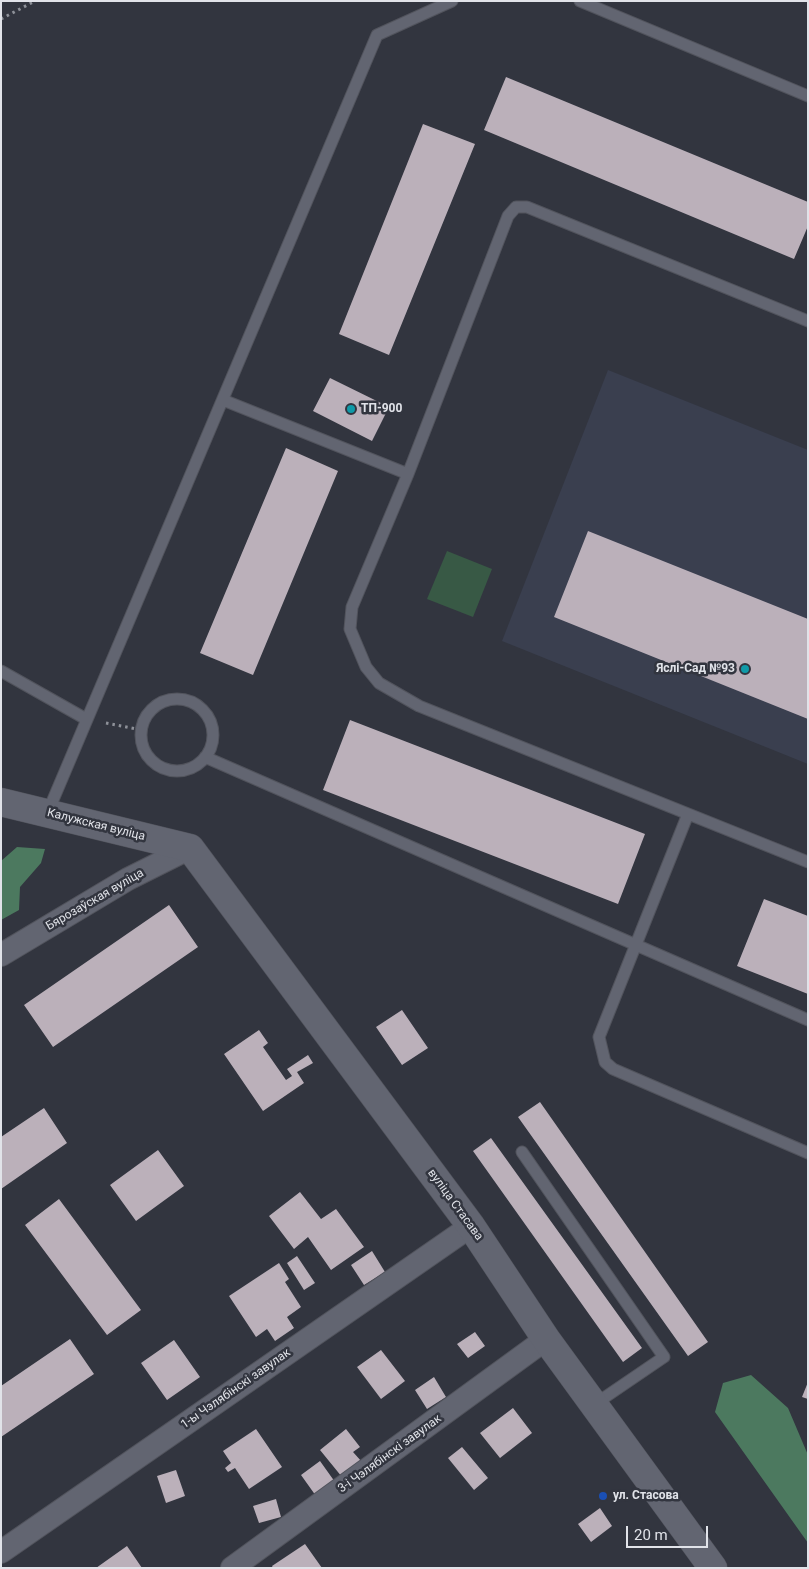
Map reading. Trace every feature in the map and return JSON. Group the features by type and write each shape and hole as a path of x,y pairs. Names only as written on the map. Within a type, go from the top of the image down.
{"street":[{"name":"Калужская вуліца","path":"1,802 190,848"},
{"name":"Бярозаўская вуліца","path":"1,955 128,879 190,848"},
{"name":"вуліца Стасава","path":"190,848 471,1226 546,1339 713,1568"},
{"name":"1-ы Чэлябінскі завулак","path":"1,1552 471,1226"},
{"name":"3-і Чэлябінскі завулак","path":"232,1568 546,1339"}],"lane":[{"path":"47,814 377,35 452,1"},
{"path":"580,1 808,96"},
{"path":"808,321 527,207 516,207 508,216 408,474 352,607 350,629 366,668 379,682 419,706 808,862"},
{"path":"223,400 408,474"},
{"path":"1,671 86,719"},
{"path":"173,699 185,700 196,704 206,712 211,723 213,735 211,747 205,757 196,765 186,769 174,770 163,767 146,752 142,741 142,730 145,719 152,709 162,702 173,699"},
{"path":"205,757 808,1020"},
{"path":"688,814 599,1037 605,1062 613,1069 808,1152"},
{"path":"522,1152 664,1357 595,1404"}],"path":[{"path":"1,18 35,1"},
{"path":"86,719 142,730"}],"shaded area":[{"path":"608,370 808,450 808,764 502,641"}],"green space":[{"path":"447,551 492,569 473,617 427,599"},
{"path":"17,847 45,849 41,863 20,887 19,910 1,920 1,861"},
{"path":"751,1375 788,1408 808,1455 808,1543 715,1412 723,1383"}],"building":[{"path":"506,77 808,202 808,226 794,259 484,130"},
{"path":"423,124 475,144 389,355 339,334"},
{"name":"ТП-900","path":"330,378 389,407 372,441 313,411"},
{"path":"286,448 338,471 253,675 200,653"},
{"name":"Яслі-Сад №93","path":"588,531 808,619 808,719 554,617"},
{"path":"350,720 645,834 618,904 323,790"},
{"path":"764,899 808,916 808,994 737,966"},
{"path":"169,905 198,947 53,1047 24,1005"},
{"path":"402,1010 428,1048 402,1065 376,1027"},
{"path":"259,1030 268,1043 263,1047 286,1080 292,1076 287,1069 308,1055 313,1063 297,1072 304,1083 263,1111 224,1054"},
{"path":"540,1102 708,1342 688,1356 518,1117"},
{"path":"44,1108 67,1143 1,1189 1,1137"},
{"path":"491,1138 642,1348 623,1362 473,1151"},
{"path":"158,1150 184,1186 136,1221 110,1185"},
{"path":"300,1192 321,1219 336,1209 364,1247 331,1270 308,1237 294,1249 269,1216"},
{"path":"59,1199 141,1310 107,1335 25,1225"},
{"path":"372,1251 385,1272 364,1285 351,1265"},
{"path":"297,1256 315,1283 304,1290 287,1263"},
{"path":"279,1263 289,1279 285,1282 301,1307 287,1317 294,1328 275,1341 267,1329 256,1337 229,1296"},
{"path":"475,1332 485,1346 468,1358 457,1344"},
{"path":"70,1339 94,1374 1,1437 1,1386"},
{"path":"174,1340 200,1377 167,1400 141,1363"},
{"path":"381,1350 405,1381 381,1399 357,1367"},
{"path":"434,1377 446,1397 427,1409 415,1390"},
{"path":"808,1382 808,1399 802,1397"},
{"path":"513,1408 532,1433 500,1458 480,1433"},
{"path":"256,1429 282,1467 249,1489 235,1468 228,1472 225,1468 231,1463 223,1451"},
{"path":"346,1429 360,1447 353,1452 362,1462 342,1477 320,1450"},
{"path":"462,1447 488,1478 474,1490 448,1458"},
{"path":"320,1461 335,1482 316,1496 301,1475"},
{"path":"176,1470 185,1496 166,1503 157,1476"},
{"path":"276,1499 281,1517 259,1523 253,1506"},
{"path":"600,1508 612,1526 591,1542 578,1524"},
{"path":"305,1544 322,1568 273,1568 272,1566"},
{"path":"127,1546 142,1568 96,1568"}],"place":[{"name":"ТП-900","path":"351,409"},
{"name":"Яслі-Сад №93","path":"745,669"},
{"name":"ул. Стасова","path":"603,1496"}]}
